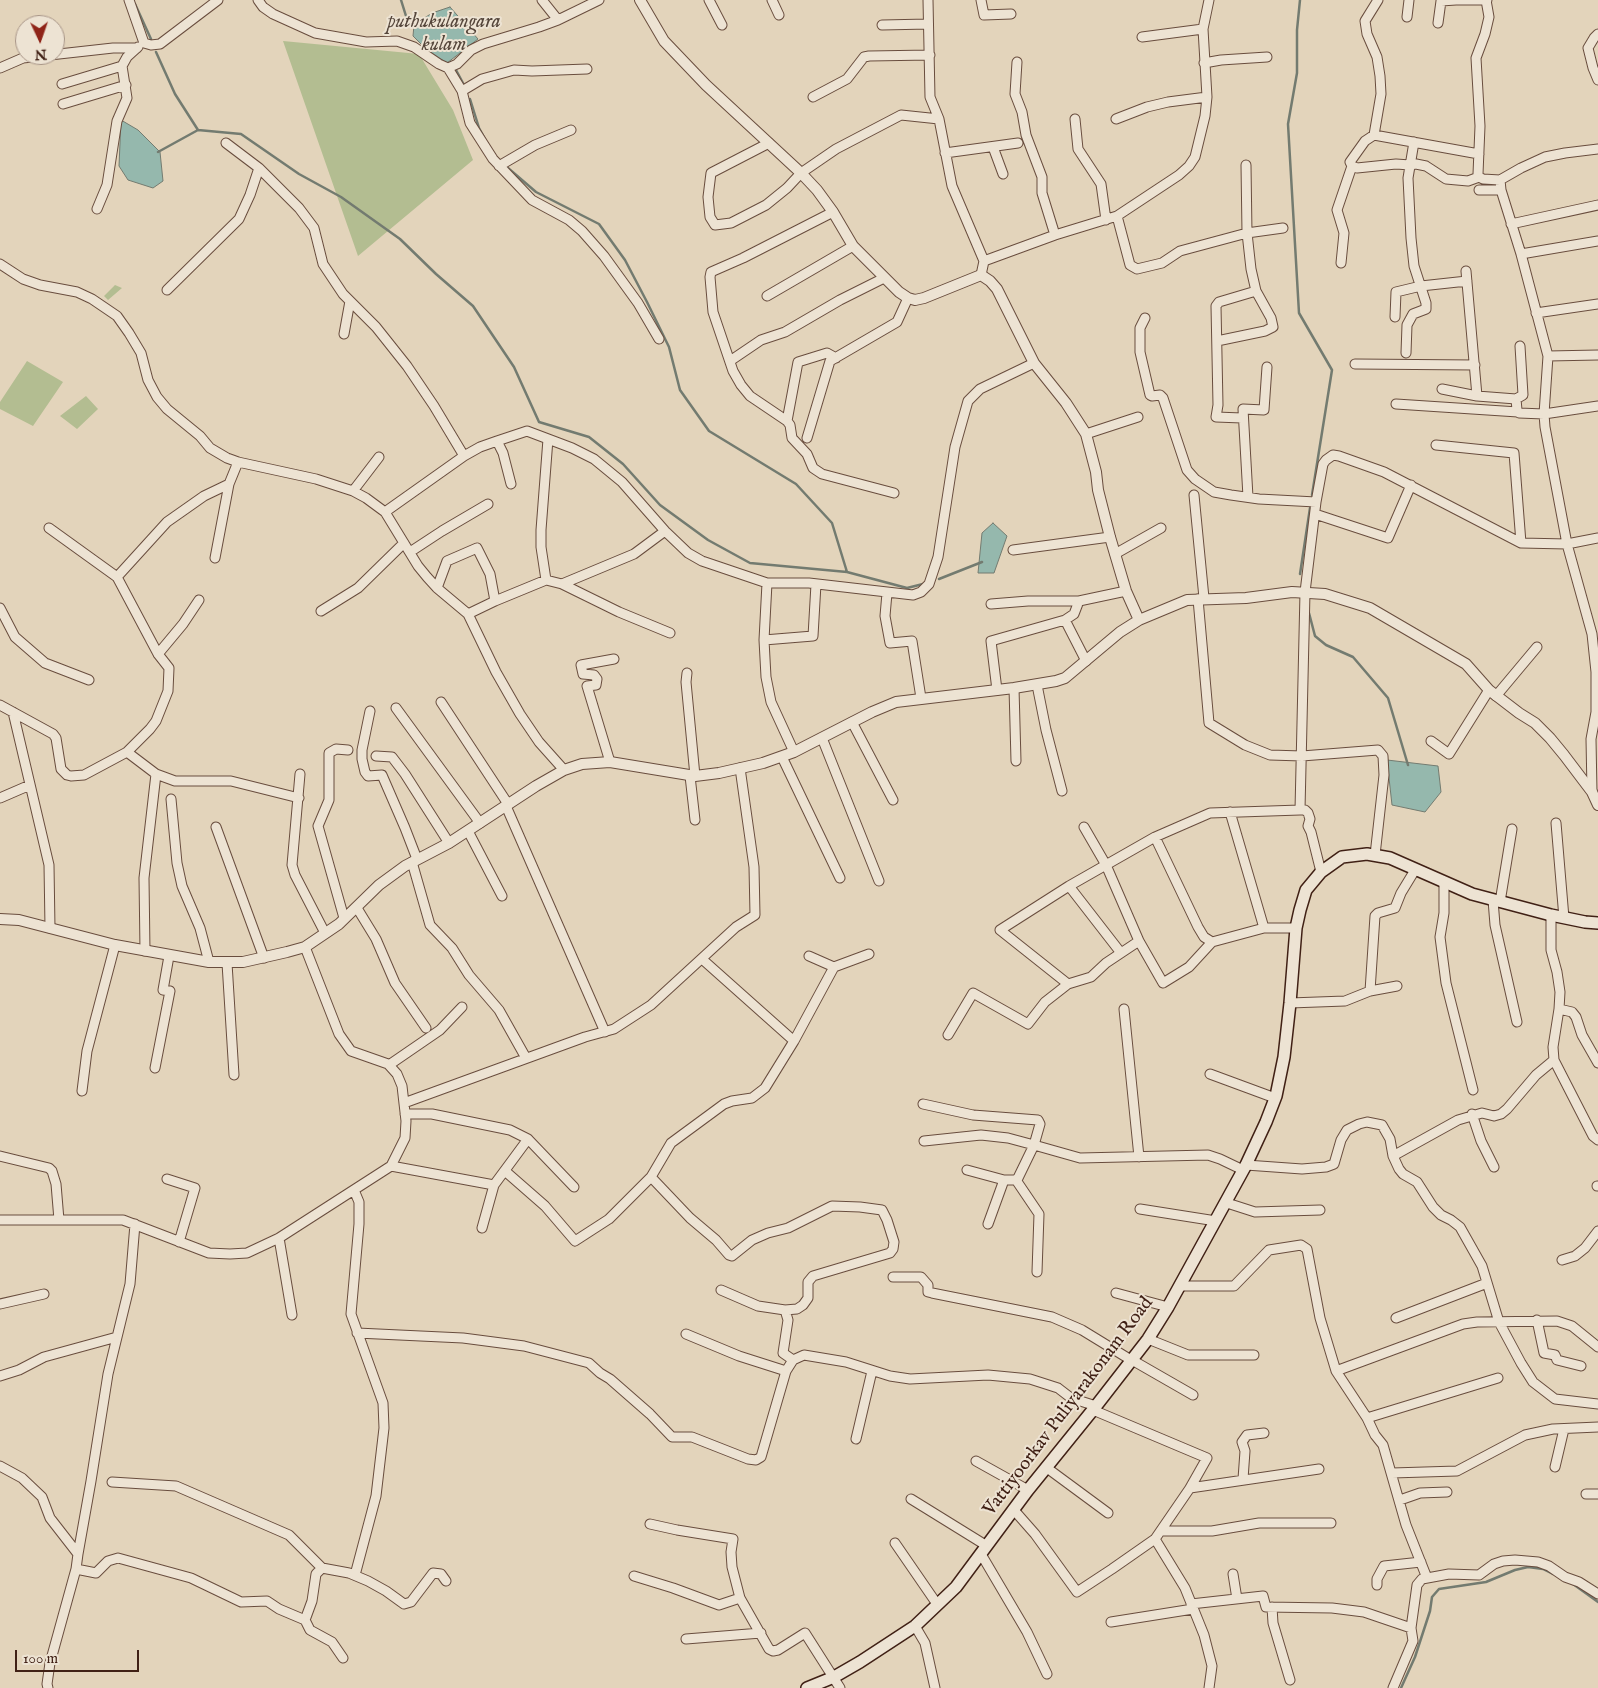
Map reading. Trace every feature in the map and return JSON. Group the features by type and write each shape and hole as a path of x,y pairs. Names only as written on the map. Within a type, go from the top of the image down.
{"main road":[{"name":"Vattiyoorkav Puliyarakonam Road","path":"814,1687 860,1662 915,1626 956,1587 1013,1509 1148,1339 1168,1307 1245,1168 1275,1098 1284,1057 1296,928 1306,890 1321,872 1342,857 1375,855 1390,858 1472,894 1564,918 1598,923"}],"street":[{"path":"129,0 141,45"},
{"path":"0,68 22,58 160,44 218,0"},
{"path":"258,0 263,7 273,14 315,33 366,42 396,41 414,47 448,68 462,91 470,123 499,166 532,200 569,220 582,231 604,256 638,303 659,339"},
{"path":"542,0 558,20"},
{"path":"448,68 457,64 471,50 483,44 558,20 599,0"},
{"path":"640,0 664,41 706,85 801,172 833,212 853,246 884,278 908,298 916,300 924,298 981,275"},
{"path":"709,0 722,25"},
{"path":"772,0 779,15"},
{"path":"928,0 930,97 939,118 952,186 984,262 981,275"},
{"path":"981,0 984,15 1011,14"},
{"path":"984,262 1055,235 1117,216 1158,190 1190,166 1195,156 1205,116 1207,96 1203,29 1209,0"},
{"path":"1374,135 1381,94 1380,76 1377,57 1365,26 1366,19 1378,0"},
{"path":"1407,17 1409,0"},
{"path":"1438,24 1442,1 1486,0 1489,18 1476,58 1480,126 1479,178"},
{"path":"882,25 928,24"},
{"path":"1142,36 1203,29"},
{"path":"1598,34 1588,48 1598,80"},
{"path":"97,209 108,185 117,122 127,98 122,66 127,57 141,45"},
{"path":"814,97 847,79 864,57 930,55"},
{"path":"1204,63 1267,57"},
{"path":"1017,62 1015,94 1022,112 1026,135 1042,177 1042,193 1055,235"},
{"path":"62,84 122,66"},
{"path":"462,91 482,79 514,70 587,69"},
{"path":"63,104 126,85"},
{"path":"1116,119 1147,107 1207,96"},
{"path":"769,143 711,173 708,197 710,217 715,226 731,223 766,205 787,188 801,172 836,149 901,115 939,118"},
{"path":"1075,119 1078,149 1101,184 1106,220"},
{"path":"499,166 535,145 571,130"},
{"path":"1341,263 1344,233 1337,210 1352,166 1350,160 1365,141 1374,135 1479,154"},
{"path":"1406,353 1407,325 1412,314 1426,309 1426,303 1414,266 1411,238 1408,178 1414,142"},
{"path":"226,143 258,168 299,208 314,228 323,264 343,294 376,327 407,366 464,456"},
{"path":"945,153 1018,143"},
{"path":"993,147 1003,174"},
{"path":"1479,190 1501,185 1521,168 1545,157 1598,149"},
{"path":"1352,166 1357,168 1416,164 1426,166 1446,179 1468,181 1479,178 1501,185"},
{"path":"1217,341 1272,329 1270,318 1256,291 1251,269 1247,233 1246,165"},
{"path":"167,290 239,219 250,195 258,168"},
{"path":"1501,185 1548,356 1544,414 1545,427 1567,544 1595,633 1597,712 1590,740 1592,792"},
{"path":"1512,224 1598,205"},
{"path":"787,421 750,396 741,384 730,361 713,312 710,274 833,212"},
{"path":"1117,216 1130,265 1136,269 1162,262 1180,251 1247,233 1283,228"},
{"path":"1521,254 1598,241"},
{"path":"767,296 853,246"},
{"path":"0,264 23,279 40,285 77,292 117,316 141,353 148,380 157,397 167,409 200,436 210,448 238,462 316,479 353,491 385,512 418,566 437,588 468,614 496,672 520,714 539,742 564,770"},
{"path":"1466,271 1477,396"},
{"path":"981,275 997,289 1034,363 1066,403 1086,434 1110,537 1126,591 1139,620"},
{"path":"730,361 760,340 785,332 840,300 884,278"},
{"path":"1395,318 1396,292 1421,286 1467,281"},
{"path":"1242,418 1216,416 1218,405 1217,303 1256,291"},
{"path":"808,438 830,361 897,322 908,298"},
{"path":"344,334 350,301"},
{"path":"1536,314 1598,304"},
{"path":"1145,318 1140,328 1140,352 1150,394 1163,398 1187,470 1195,480 1214,492 1248,497 1316,502"},
{"path":"1442,389 1477,396 1516,398 1523,395 1520,346"},
{"path":"836,358 827,353 798,362 787,421 793,440 806,454 817,472 894,493"},
{"path":"1548,356 1598,355"},
{"path":"385,512 480,446 526,431 572,448 603,465 622,482 665,531 696,558 766,583 816,584 913,595 921,592 931,581 938,557 955,447 968,401 980,389 1034,363"},
{"path":"1355,364 1475,365"},
{"path":"1248,497 1242,418 1243,409 1264,410 1267,367"},
{"path":"1516,398 1518,412"},
{"path":"1396,404 1544,414 1598,406"},
{"path":"1086,434 1138,417"},
{"path":"546,580 541,547 541,530 548,439"},
{"path":"497,441 504,453 511,484"},
{"path":"1436,445 1514,453 1521,543"},
{"path":"1300,810 1305,592 1316,502 1323,464 1326,460 1333,456 1339,456 1384,472 1521,543 1567,544 1598,538"},
{"path":"353,491 379,457"},
{"path":"215,558 229,484 238,462"},
{"path":"117,576 167,522 204,496 229,484"},
{"path":"1315,514 1388,538 1411,485"},
{"path":"1194,495 1209,723 1245,745 1270,755 1302,756 1378,750 1381,752 1384,759 1384,775 1375,855"},
{"path":"410,552 488,504"},
{"path":"0,705 55,736 63,772 71,776 84,775 127,752 150,729 163,707 168,691 169,668 158,654 117,576 49,528"},
{"path":"1115,554 1161,528"},
{"path":"562,584 634,554 665,531"},
{"path":"1013,550 1110,537"},
{"path":"321,611 358,588 404,543"},
{"path":"437,588 447,561 477,548 490,574 495,601"},
{"path":"468,614 546,580 562,584 619,612 670,633"},
{"path":"766,583 764,640 766,677 771,702 794,752"},
{"path":"764,640 813,636 816,584"},
{"path":"991,604 1028,601 1079,601 1126,591"},
{"path":"0,919 19,920 115,945 209,962 227,963 264,958 305,947 357,908 379,885 414,860 449,842 564,770 582,764 610,762 693,776 719,773 782,757 896,702 1037,685 1065,678 1120,632 1139,620 1175,603 1201,598 1246,598 1305,592 1325,594 1370,608 1466,664 1492,693 1535,723 1550,738 1592,792 1598,804"},
{"path":"887,593 885,616 890,643 912,641 921,698"},
{"path":"158,654 183,624 199,600"},
{"path":"997,690 991,641 1065,620 1074,614 1079,601"},
{"path":"0,608 14,637 45,663 89,680"},
{"path":"1065,620 1086,661"},
{"path":"1430,741 1449,754 1492,693 1538,647"},
{"path":"610,762 587,686 596,684 597,679 594,675 583,674 581,665 614,659"},
{"path":"687,673 695,820"},
{"path":"1037,685 1046,730 1062,791"},
{"path":"1014,688 1016,761"},
{"path":"441,702 507,805 605,1032"},
{"path":"396,708 480,822"},
{"path":"370,711 362,759 368,776 382,776 405,828 430,925 452,948 469,975 499,1010 526,1058"},
{"path":"13,712 50,873 50,928"},
{"path":"852,722 893,800"},
{"path":"822,738 879,881"},
{"path":"344,918 318,826 329,800 329,753 336,749 348,750"},
{"path":"127,752 156,774 175,781 231,781 299,798"},
{"path":"376,756 392,757 449,842"},
{"path":"782,757 840,878"},
{"path":"404,1103 585,1036 614,1029 651,1005 736,927 755,915 754,867 740,768"},
{"path":"146,951 144,878 156,774"},
{"path":"300,774 292,865 295,875 325,933"},
{"path":"0,798 30,785"},
{"path":"171,799 177,863 182,886 200,928 209,962"},
{"path":"1068,984 1000,930 1069,886 1155,836 1210,813 1305,810 1310,819 1308,826 1321,872"},
{"path":"1230,812 1264,928"},
{"path":"1556,824 1564,918"},
{"path":"216,827 264,958"},
{"path":"1084,827 1106,865 1139,941 1164,983 1189,967 1212,942 1264,928 1296,928"},
{"path":"1512,829 1496,901 1495,925 1517,1022"},
{"path":"468,830 502,896"},
{"path":"1155,836 1198,927 1204,937 1212,942"},
{"path":"1370,991 1375,916 1378,913 1395,908 1401,893 1415,870"},
{"path":"1444,883 1444,913 1440,937 1446,983 1473,1090"},
{"path":"1069,886 1122,953"},
{"path":"357,908 376,939 395,982 426,1028"},
{"path":"1551,915 1551,950 1560,992 1559,1009 1552,1046 1554,1060 1593,1136 1598,1140"},
{"path":"948,1035 973,993 1028,1024 1045,1002 1068,984 1091,977 1106,963 1139,941"},
{"path":"82,1091 87,1051 115,945"},
{"path":"0,1220 119,1219 209,1253 230,1254 255,1251 279,1238 391,1166 405,1138 402,1086 397,1074 389,1065 351,1051 339,1034 305,947"},
{"path":"505,1171 545,1206 575,1241 609,1219 651,1177 670,1144 724,1104 752,1098 765,1088 794,1041 834,967 869,954"},
{"path":"155,1068 170,991 163,990 170,956"},
{"path":"809,956 834,967"},
{"path":"702,959 794,1041"},
{"path":"227,963 234,1075"},
{"path":"1290,1003 1345,1001 1370,991 1397,986"},
{"path":"389,1065 440,1030 462,1007"},
{"path":"1124,1009 1139,1157"},
{"path":"1559,1009 1572,1012 1576,1017 1582,1035 1598,1063"},
{"path":"1393,1156 1472,1114 1482,1113 1494,1116 1501,1114 1536,1075 1554,1060"},
{"path":"1210,1074 1275,1098"},
{"path":"923,1104 973,1115 1038,1120 1040,1124 1034,1145 1016,1180"},
{"path":"405,1114 432,1114 510,1130 528,1139 574,1187"},
{"path":"1472,1114 1481,1140 1494,1167"},
{"path":"924,1140 981,1135 1008,1138 1080,1158 1208,1155 1245,1168 1302,1169 1334,1164 1341,1140 1347,1130 1367,1122 1382,1125 1386,1130 1393,1156 1399,1169 1403,1174 1418,1182 1433,1207 1441,1215 1460,1227 1482,1266 1499,1322 1521,1363 1534,1382 1555,1399 1598,1404"},
{"path":"482,1228 494,1185 528,1139"},
{"path":"0,1156 49,1168 52,1171 56,1184 59,1220"},
{"path":"391,1166 494,1185"},
{"path":"967,1170 1004,1180 1016,1180"},
{"path":"651,1177 690,1218 732,1256 752,1240 768,1233 788,1228 832,1206 842,1205 879,1209 884,1212 894,1242 890,1253 813,1276 808,1282 808,1298 797,1309 785,1310 758,1306 721,1290"},
{"path":"166,1179 196,1188 179,1242"},
{"path":"988,1224 1004,1180"},
{"path":"1016,1180 1039,1214 1037,1272"},
{"path":"354,1190 359,1202 359,1209 350,1314 384,1403 384,1428 376,1496 355,1575"},
{"path":"1227,1203 1255,1212 1320,1210"},
{"path":"1140,1209 1216,1221"},
{"path":"48,1688 50,1663 76,1570 108,1374 130,1284 136,1224"},
{"path":"1562,1260 1576,1256 1598,1231"},
{"path":"279,1238 292,1314"},
{"path":"1180,1286 1234,1286 1269,1250 1301,1245 1307,1249 1320,1318 1336,1371 1383,1445 1406,1525 1427,1578"},
{"path":"893,1277 921,1277 928,1285 928,1292 1052,1317 1082,1330 1193,1395"},
{"path":"1396,1318 1487,1283"},
{"path":"1116,1293 1168,1307"},
{"path":"0,1304 44,1294"},
{"path":"785,1310 788,1320 783,1353 793,1360"},
{"path":"1336,1371 1463,1324 1537,1320 1557,1321 1565,1323 1598,1347"},
{"path":"1537,1320 1544,1353 1555,1355 1557,1360 1581,1366"},
{"path":"357,1332 463,1338 498,1342 524,1346 589,1363 650,1414 672,1437 692,1437 748,1460 756,1460 761,1457 786,1371 793,1360 804,1355 846,1362 890,1376 910,1379 988,1375 1030,1378 1058,1388 1071,1398 1207,1458 1190,1488 1158,1535 1077,1592 1035,1534 1013,1509"},
{"path":"686,1334 739,1356 786,1371"},
{"path":"0,1376 20,1370 44,1358 117,1337"},
{"path":"1148,1339 1188,1355 1254,1355"},
{"path":"856,1439 872,1371"},
{"path":"1367,1418 1498,1378"},
{"path":"1392,1473 1457,1471 1525,1434 1554,1429 1598,1427"},
{"path":"1556,1467 1564,1429"},
{"path":"1243,1479 1244,1451 1242,1442 1247,1435 1264,1434"},
{"path":"976,1461 1028,1490"},
{"path":"0,1466 22,1478 42,1497 50,1518 78,1554"},
{"path":"1046,1468 1108,1513"},
{"path":"1190,1488 1319,1469"},
{"path":"112,1482 176,1486 289,1534 322,1568 355,1575 386,1591 399,1602 405,1604 411,1602 433,1573 441,1574 446,1581"},
{"path":"1400,1500 1420,1493 1447,1492"},
{"path":"1586,1494 1598,1494"},
{"path":"911,1499 984,1550 1047,1674"},
{"path":"1158,1535 1212,1531 1259,1523 1331,1523"},
{"path":"650,1524 733,1539 731,1552 732,1567 740,1598 769,1649 773,1651 778,1650 806,1633 840,1688"},
{"path":"1158,1535 1204,1635 1212,1666 1209,1688"},
{"path":"895,1543 937,1604"},
{"path":"76,1570 96,1572 108,1561 118,1558 191,1578 241,1602 266,1601 278,1609 304,1620 310,1630 332,1642 343,1658"},
{"path":"1393,1688 1413,1641 1412,1628 1417,1585 1422,1579 1449,1574 1479,1574 1494,1564 1503,1561 1538,1562 1549,1566 1565,1577 1579,1582 1598,1594"},
{"path":"1376,1585 1377,1578 1384,1566 1421,1562"},
{"path":"304,1620 312,1601 316,1574 322,1568"},
{"path":"1233,1574 1237,1599"},
{"path":"634,1576 673,1588 719,1606 740,1598"},
{"path":"1111,1622 1262,1596 1266,1606 1332,1608 1364,1612 1412,1628"},
{"path":"1272,1607 1273,1623 1290,1680"},
{"path":"915,1626 925,1643 935,1688"},
{"path":"686,1639 760,1633"}],"green space":[{"path":"283,41 419,54 453,110 473,160 358,256"},
{"path":"115,285 122,288 108,300 104,296"},
{"path":"27,361 63,382 33,426 0,409 0,402"},
{"path":"86,396 98,409 77,429 60,416"}],"water":[{"name":"puthukulangara kulam","path":"450,7 478,39 447,63 426,49 413,36 414,25 432,13"},
{"path":"121,120 138,130 160,152 163,181 153,188 128,180 119,166"},
{"path":"993,523 1007,536 994,573 978,573 982,533"},
{"path":"1387,760 1438,766 1441,792 1425,812 1392,805"}],"waterway":[{"path":"401,0 406,16 421,23"},
{"path":"1300,0 1297,30 1297,73 1288,124 1299,313 1332,370 1312,495"},
{"path":"135,4 151,39"},
{"path":"156,52 175,94 198,130"},
{"path":"456,70 464,85"},
{"path":"470,99 479,128 485,139"},
{"path":"158,152 198,130 241,134 299,174 341,197 400,239 473,306 514,367 539,422 589,437 623,464 660,505 708,540 750,563 847,572 907,588 923,584"},
{"path":"508,168 536,192 599,224 625,260 669,347 680,390 709,431 796,484 832,523 847,572"},
{"path":"1300,574 1310,508"},
{"path":"939,579 982,562"},
{"path":"1309,613 1315,636 1326,645 1353,657 1388,698 1408,765"},
{"path":"1401,1688 1415,1657 1430,1611 1432,1597 1439,1589 1486,1582 1515,1570 1528,1567 1543,1569 1553,1574"},
{"path":"1573,1584 1598,1602"}]}
